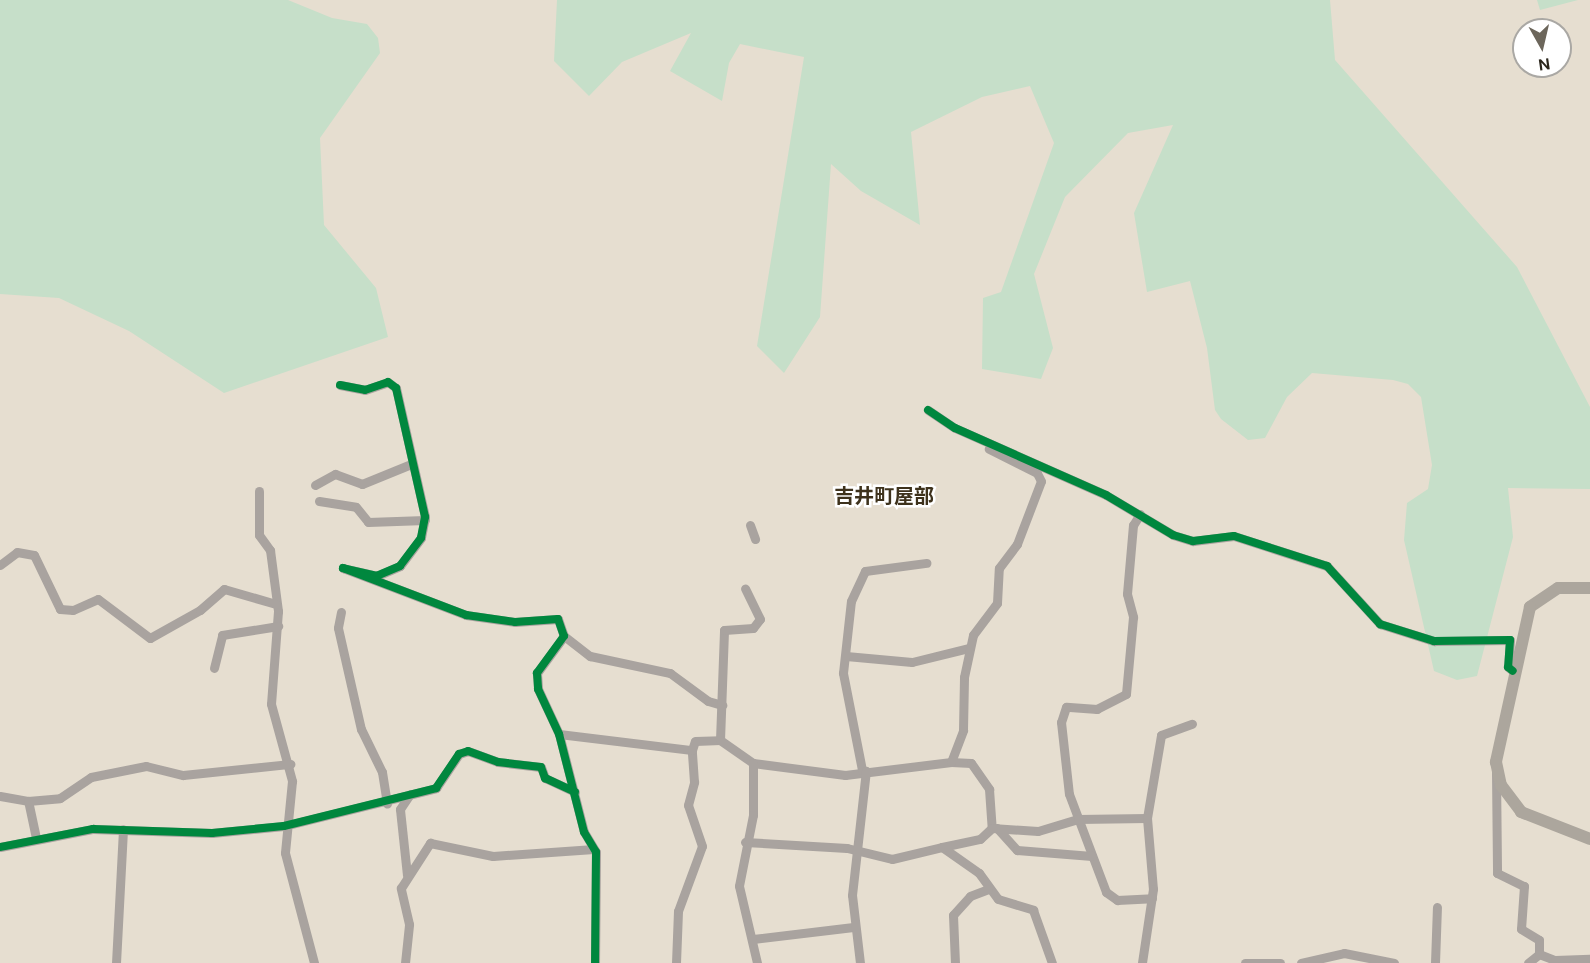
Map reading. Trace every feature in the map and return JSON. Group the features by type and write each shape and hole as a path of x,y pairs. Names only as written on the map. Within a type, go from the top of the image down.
{"main road":[{"path":"1590,588 1558,588 1530,607 1513,670 1497,772 1521,812 1590,839"}],"street":[{"path":"340,385 365,390 393,384 425,520 421,538 400,566 377,576 343,568 466,615 558,620 564,636 605,662 670,673 708,701 722,705"},
{"path":"928,410 983,441 1193,541 1234,536 1327,566 1365,612 1412,636 1465,644 1510,640 1508,667 1513,670"},
{"path":"951,762 963,730 969,648 976,627 997,603 999,568 1017,544 1041,481 1037,473 983,446 983,441"},
{"path":"315,484 335,474 362,484 411,464"},
{"path":"259,491 259,535 270,550 278,626 271,704 290,764 284,826 289,878 314,963"},
{"path":"319,501 356,507 368,522 425,520"},
{"path":"1140,514 1133,525 1127,594 1133,617 1126,694 1097,709 1066,707 1061,722 1069,794 1110,897 1152,898"},
{"path":"750,525 755,539"},
{"path":"0,565 17,552 34,555 60,609 73,610 98,599 150,638 200,610 224,589 276,604"},
{"path":"860,963 853,927 854,850 864,770 847,703 845,629 861,574 926,563"},
{"path":"720,740 724,630 760,622 745,588"},
{"path":"341,612 338,628 361,729 382,772 387,804"},
{"path":"214,668 225,633 278,626"},
{"path":"564,636 537,673 538,689 559,734 594,849 595,963"},
{"path":"846,656 912,662 969,648"},
{"path":"1142,963 1152,898 1147,819 1161,735 1192,724"},
{"path":"559,734 692,750"},
{"path":"676,963 678,911 702,846 688,805 694,782 692,750 695,741 720,740 753,763 815,774 951,762 971,763 989,789 995,828 1017,850 1092,856"},
{"path":"0,847 36,838 123,829 212,833 284,826 300,818 387,804 410,794 436,788 459,754 468,751 498,762 541,766 545,778 575,792"},
{"path":"753,763 753,815 745,842 739,886 757,963"},
{"path":"0,796 28,801 60,798 91,777 139,767 183,775 290,764"},
{"path":"1497,772 1497,873 1524,886 1521,928 1539,940 1539,954"},
{"path":"407,875 400,809 410,794"},
{"path":"28,801 36,838"},
{"path":"745,842 854,850 892,859 980,839 995,828 1038,831 1078,819 1147,819"},
{"path":"116,963 123,829"},
{"path":"405,963 409,924 401,888 407,875 430,843 493,856 594,849"},
{"path":"942,847 979,873 988,889 998,899 1033,910 1052,963"},
{"path":"955,963 953,915 970,896 988,889"},
{"path":"1435,963 1437,907"},
{"path":"753,939 853,927"},
{"path":"1301,963 1344,953 1394,963"},
{"path":"1539,954 1554,960 1590,959"},
{"path":"1528,963 1539,954"},
{"path":"1245,963 1280,963"}],"green space":[{"path":"0,0 288,0 332,18 367,24 378,38 380,53 320,138 324,225 376,288 388,337 224,393 129,331 59,298 0,294"},
{"path":"557,0 1330,0 1335,60 1517,267 1590,407 1590,489 1508,488 1513,537 1477,676 1457,680 1434,671 1404,540 1407,503 1428,489 1432,465 1421,397 1408,384 1393,380 1312,373 1287,397 1265,438 1248,440 1221,419 1215,410 1207,348 1190,281 1147,292 1134,213 1173,125 1128,133 1065,197 1034,274 1053,348 1041,379 982,369 983,298 1001,292 1054,143 1030,86 982,97 911,132 920,225 861,191 831,164 820,317 784,373 757,346 804,57 740,44 729,63 722,101 670,71 691,33 622,62 589,96 554,61"},
{"path":"1537,0 1578,0 1540,10"}],"cycle path":[{"path":"340,385 365,390 388,382 396,388 425,517 421,538 400,566 377,576 343,568 466,615 515,622 558,619 564,636 537,673 538,689 559,734 584,832 596,852 595,963"},
{"path":"928,410 955,428 1106,495 1173,535 1193,541 1234,536 1327,566 1380,624 1434,641 1510,640 1508,667 1513,671"},
{"path":"0,847 93,829 212,833 284,826 436,788 459,754 468,751 498,762 541,767 545,778 575,792"}],"district":[{"name":"吉井町屋部","path":"884,496"}]}
